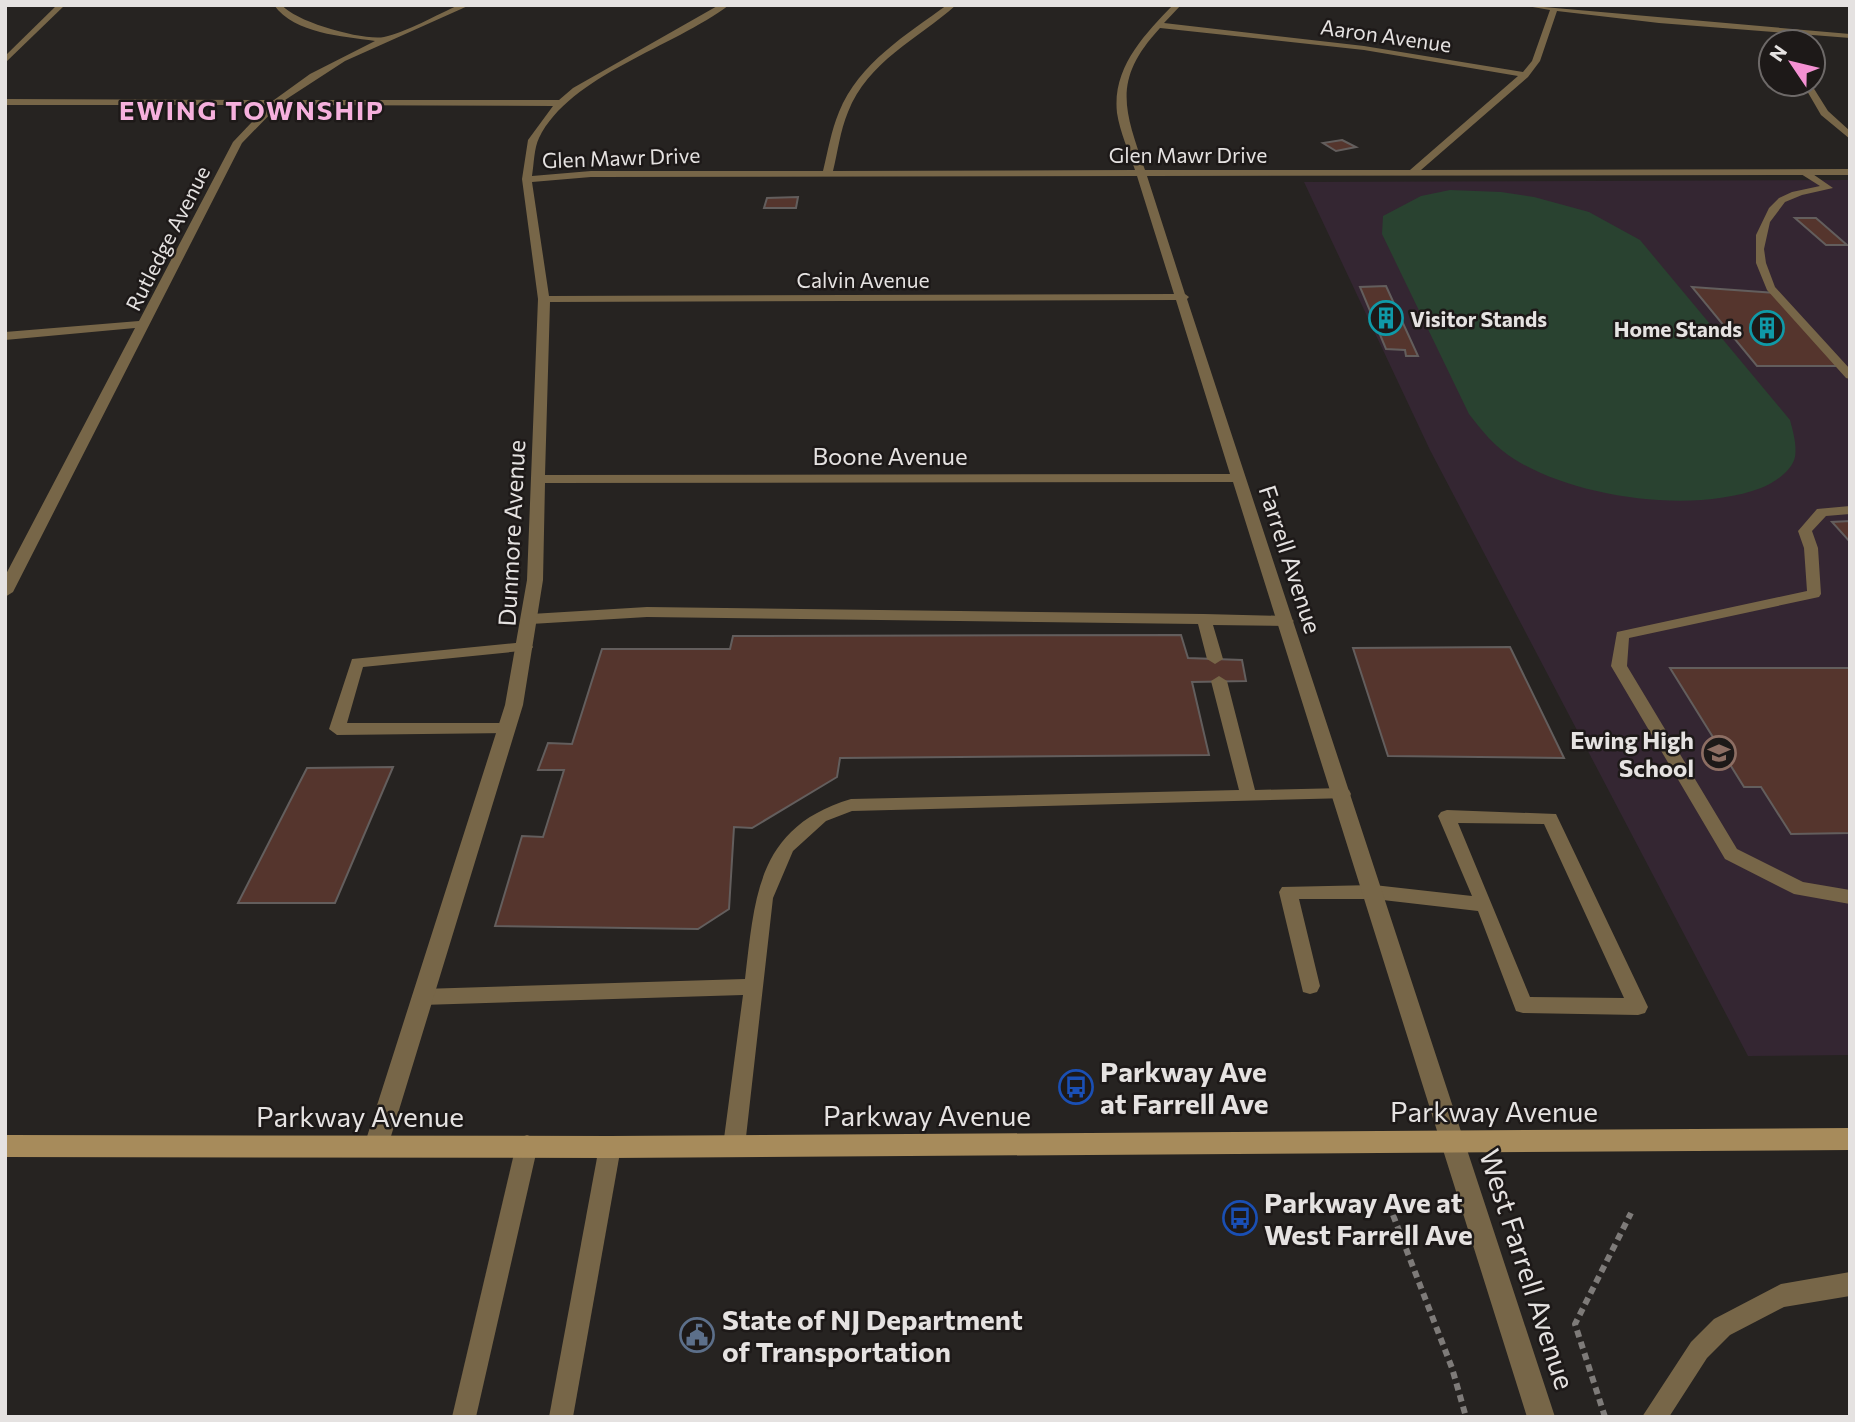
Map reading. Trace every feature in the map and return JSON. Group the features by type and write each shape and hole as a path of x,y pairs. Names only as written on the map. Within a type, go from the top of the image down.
{"main road":[{"name":"Parkway Avenue","path":"5,1146 610,1147 1850,1139"}],"street":[{"path":"5,61 61,5"},
{"path":"278,5 284,15 300,22 386,41"},
{"name":"Rutledge Avenue","path":"5,592 238,142 255,120 276,101 320,71 466,5"},
{"name":"Dunmore Avenue","path":"376,1146 507,729 531,619 539,479 544,299 527,179 533,140 560,103 599,76 724,5"},
{"path":"827,174 844,110 857,86 885,55 952,5"},
{"name":"Farrell Avenue","path":"1177,5 1139,46 1128,63 1121,83 1122,116 1183,297 1454,1141"},
{"path":"1525,5 1757,32"},
{"path":"1413,173 1525,75 1535,61 1554,9"},
{"name":"Aaron Avenue","path":"1158,25 1364,48 1525,75"},
{"path":"1827,37 1850,36"},
{"path":"1815,98 1824,113 1850,136"},
{"path":"5,102 560,103"},
{"name":"Glen Mawr Drive","path":"527,179 591,174 1850,172"},
{"name":"Calvin Avenue","path":"544,299 1183,297"},
{"path":"5,336 145,324"},
{"name":"Boone Avenue","path":"539,479 1241,478"},
{"name":"West Farrell Avenue","path":"1454,1141 1541,1417"}],"lane":[{"path":"1804,172 1828,188 1792,194 1779,204 1766,218 1758,257 1763,277 1850,376"},
{"path":"1850,510 1822,512 1805,531 1811,548 1814,594 1622,635 1619,666 1731,854 1800,889 1850,897"},
{"path":"531,619 647,612 1287,621"},
{"path":"1204,619 1215,659"},
{"path":"507,729 337,729 357,663 526,647"},
{"path":"1219,681 1248,794"},
{"path":"734,1146 764,898 786,847 820,817 850,805 1248,794 1343,794"},
{"path":"1447,816 1550,817 1638,1007 1523,1005 1485,905 1447,816"},
{"path":"1310,986 1288,892 1374,892 1485,905"},
{"path":"422,997 755,987"},
{"path":"464,1417 527,1145"},
{"path":"561,1417 610,1147"},
{"path":"1654,1417 1699,1350 1722,1327 1781,1296 1850,1284"}],"path":[{"path":"1605,1417 1575,1324 1631,1213"},
{"path":"1394,1215 1452,1368 1466,1417"}],"shaded area":[{"name":"Ewing High School","path":"1850,180 1850,1055 1748,1056 1430,450 1304,182"}],"green space":[{"path":"1450,190 1501,192 1534,197 1589,212 1640,240 1790,420 1795,457 1790,467 1766,486 1733,496 1669,501 1635,498 1569,484 1540,473 1501,449 1469,414 1382,234 1383,216 1421,196"}],"building":[{"path":"1342,140 1356,147 1336,151 1323,143"},
{"path":"798,197 796,208 764,208 767,198"},
{"path":"1795,218 1816,218 1847,245 1826,245"},
{"name":"Visitor Stands","path":"1386,286 1418,356 1406,356 1405,350 1386,349 1360,287"},
{"name":"Home Stands","path":"1692,287 1776,293 1841,366 1757,366"},
{"path":"1850,521 1850,542 1832,522"},
{"path":"1181,635 1188,658 1242,660 1246,681 1192,682 1209,755 840,758 837,777 752,828 734,827 729,909 698,929 495,926 522,836 543,837 564,770 538,770 548,743 572,744 602,649 730,649 733,636"},
{"path":"1510,647 1564,758 1388,756 1353,648"},
{"path":"1670,668 1850,668 1850,833 1791,834 1761,787 1744,787"},
{"path":"393,767 335,903 238,903 307,768"}],"place":[{"name":"Visitor Stands","path":"1386,318"},
{"name":"Home Stands","path":"1767,328"},
{"name":"Ewing High School","path":"1719,753"},
{"name":"Parkway Ave at Farrell Ave","path":"1076,1087"},
{"name":"Parkway Ave at West Farrell Ave","path":"1240,1218"},
{"name":"State of NJ Department of Transportation","path":"697,1335"}],"district":[{"name":"EWING TOWNSHIP","path":"252,109"}]}
